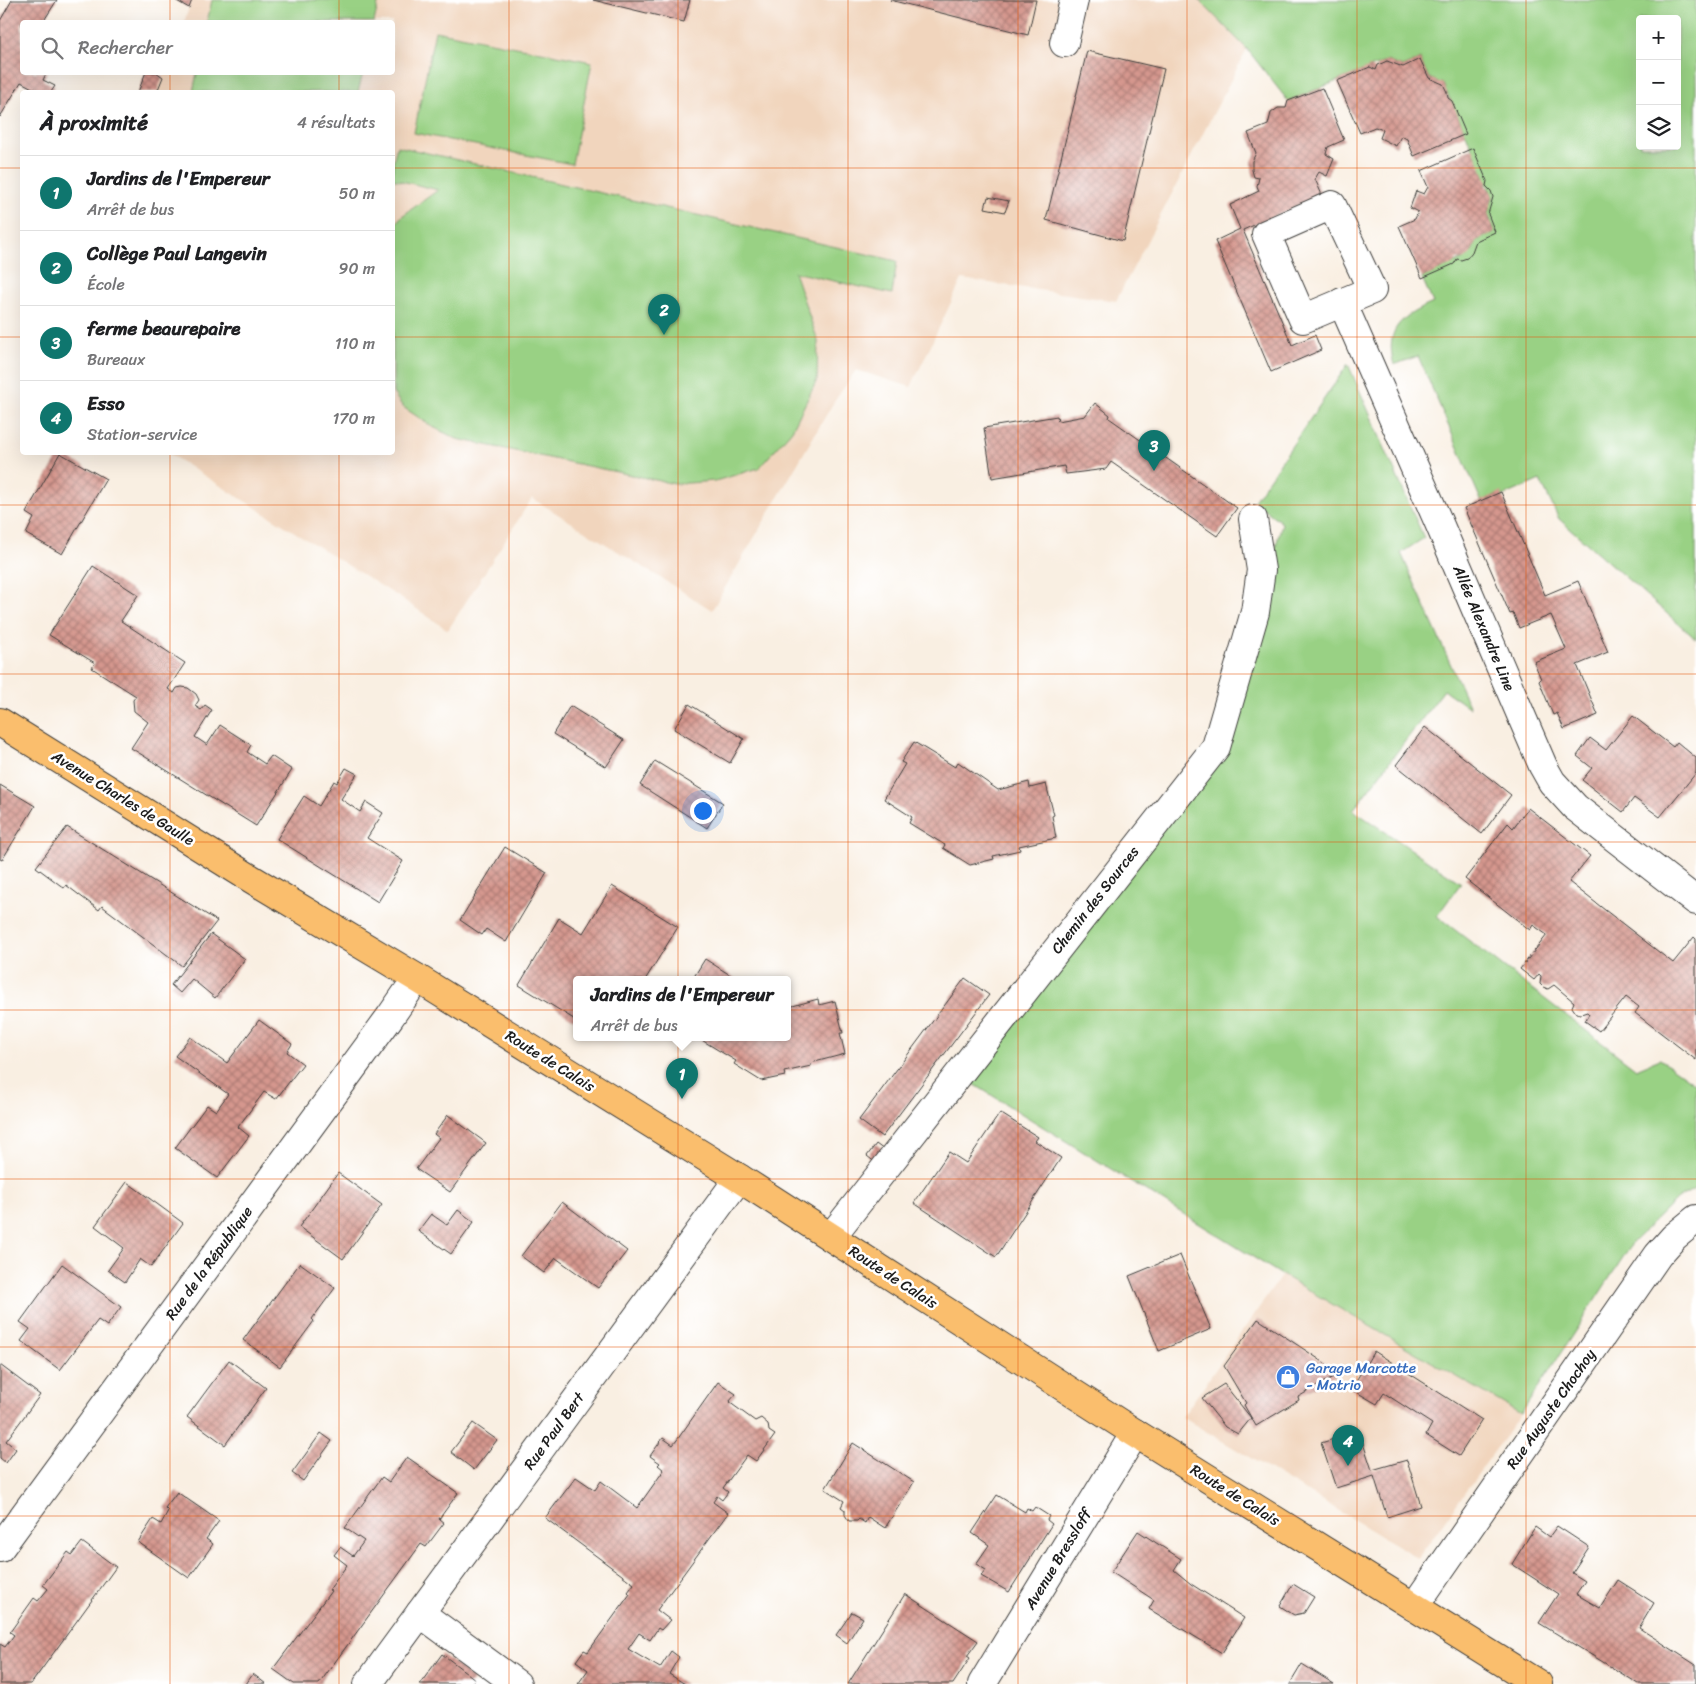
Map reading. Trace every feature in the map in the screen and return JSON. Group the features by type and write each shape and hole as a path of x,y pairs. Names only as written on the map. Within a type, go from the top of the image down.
{"main road":[{"name":"Avenue Charles de Gaulle","path":"0,722 245,875"},
{"name":"Route de Calais","path":"245,875 417,978 739,1178 1135,1433 1538,1684"}],"street":[{"path":"1064,43 1074,0"},
{"name":"Allée Alexandre Line","path":"1342,302 1524,724 1552,782 1576,807 1696,901"},
{"name":"Chemin des Sources","path":"831,1237 1216,747 1255,612 1261,570 1253,520"},
{"name":"Rue de la République","path":"0,1548 417,978"},
{"name":"Rue Paul Bert","path":"368,1684 739,1178"},
{"name":"Rue Auguste Chochoy","path":"1414,1607 1658,1255 1674,1237 1696,1219"},
{"name":"Avenue Bressloff","path":"982,1684 1135,1433"},
{"path":"420,1613 518,1684"}],"shaded area":[{"path":"192,0 1199,0 1247,49 1116,301 962,279 911,387 856,370 832,405 712,610 532,498 448,630 402,599 171,455 395,455 395,90 158,90 164,75 395,75 395,20 185,20"},
{"path":"1282,1275 1521,1414 1418,1558 1182,1417"}],"green space":[{"path":"212,0 379,0 374,20 207,20"},
{"path":"1199,0 1696,0 1696,639 1559,519 1540,480 1483,505 1418,356 1394,365 1392,342 1398,325 1412,313 1433,303 1422,278 1466,258 1472,252 1476,241 1495,232 1488,214 1493,197 1443,84 1429,78 1420,59 1403,67 1387,61 1288,101 1247,49"},
{"path":"435,31 592,62 572,164 414,133"},
{"path":"196,75 362,75 359,90 193,90"},
{"path":"397,146 897,261 892,294 794,272 818,341 817,380 792,430 759,468 715,481 675,484 457,439 433,427 403,407 395,396 395,224 402,216 438,190 395,179 395,154"},
{"path":"1348,364 1424,538 1401,553 1470,708 1444,690 1353,810 1461,883 1437,916 1636,1069 1660,1059 1696,1084 1696,1188 1677,1199 1633,1242 1521,1414 1282,1275 972,1083 1226,733 1282,523 1254,501"}],"building":[{"path":"12,0 57,0 44,20 20,20 20,75 46,75 43,80 55,86 52,90 36,90 21,82 0,117 0,21"},
{"path":"175,0 192,0 189,8"},
{"path":"593,0 690,0 684,22"},
{"path":"890,0 1036,0 1028,35"},
{"path":"1087,51 1164,69 1123,241 1046,220"},
{"path":"1420,59 1429,78 1443,84 1466,134 1414,156 1407,139 1401,136 1396,146 1380,138 1383,130 1375,127 1360,133 1337,81 1370,67 1376,70 1378,65 1387,61 1403,67"},
{"path":"145,75 160,75 163,77 158,90 139,90"},
{"path":"1322,88 1344,140 1328,147 1326,154 1334,159 1327,176 1319,172 1315,179 1322,195 1243,230 1292,345 1315,335 1321,350 1271,372 1215,241 1240,229 1230,205 1259,191 1257,186 1259,178 1254,177 1252,170 1252,161 1256,153 1248,133 1268,125 1271,113 1278,108 1286,108 1288,101"},
{"path":"1473,148 1487,181 1486,186 1491,191 1493,197 1488,214 1495,232 1476,241 1472,252 1467,258 1457,259 1454,264 1422,278 1399,226 1415,219 1418,212 1410,208 1416,191 1424,194 1428,187 1421,171"},
{"path":"988,197 1009,201 1005,212 985,208"},
{"path":"1095,403 1110,415 1109,418 1237,508 1217,536 1111,462 1106,469 1066,474 1064,466 992,478 984,428 1057,416 1058,421 1085,416"},
{"path":"59,455 64,455 106,479 62,554 26,534 34,518 26,513"},
{"path":"1501,492 1545,595 1578,581 1608,652 1577,665 1598,715 1564,729 1557,713 1553,715 1539,681 1541,679 1534,662 1566,649 1551,615 1519,628 1513,613 1510,614 1464,508"},
{"path":"93,566 138,595 121,621 185,663 168,689 174,693 177,688 188,688 196,694 199,700 195,706 201,710 205,705 212,710 195,737 207,745 220,725 251,745 247,752 265,764 271,756 292,770 256,826 131,748 148,722 134,711 133,700 136,696 92,668 95,663 49,635"},
{"path":"689,704 744,739 730,763 674,729"},
{"path":"570,706 624,740 606,767 553,734"},
{"path":"1633,716 1673,747 1677,742 1696,758 1696,773 1660,817 1634,798 1623,812 1582,780 1592,768 1577,756 1590,738 1606,750"},
{"path":"1425,727 1511,795 1482,834 1396,765"},
{"path":"914,742 955,767 958,762 998,790 1029,782 1030,788 1046,784 1054,815 1052,816 1056,838 1019,846 1020,850 993,856 994,859 970,865 943,848 945,845 909,823 912,817 884,799 905,764 901,762"},
{"path":"655,761 723,803 707,828 640,785"},
{"path":"346,768 357,774 341,799 360,812 366,802 383,813 367,838 403,861 378,902 277,839 304,796 319,806 334,781 337,783"},
{"path":"0,785 35,806 2,860 0,859"},
{"path":"1528,808 1590,856 1569,882 1673,963 1694,937 1696,939 1696,1060 1635,1013 1639,1007 1626,997 1599,1031 1585,1021 1589,1014 1587,1012 1576,1013 1572,1007 1574,1002 1554,985 1548,989 1543,987 1540,984 1541,976 1539,974 1534,980 1520,969 1547,935 1533,925 1530,930 1465,879 1508,823 1513,828"},
{"path":"67,827 217,921 182,966 102,906 99,910 66,885 64,888 36,867"},
{"path":"505,847 547,873 506,942 486,929 482,935 460,920"},
{"path":"612,886 678,927 647,976 573,976 573,1019 519,985 559,918 583,933"},
{"path":"211,934 245,959 215,998 192,979 180,993 171,985"},
{"path":"705,959 732,976 694,976"},
{"path":"965,978 989,995 882,1137 859,1120"},
{"path":"818,999 819,1005 835,1001 843,1033 840,1033 845,1054 811,1063 811,1066 784,1072 785,1076 761,1081 734,1064 736,1061 703,1041 791,1041 791,1006"},
{"path":"259,1020 292,1044 287,1052 303,1064 276,1099 264,1092 238,1127 249,1136 217,1178 175,1148 207,1105 216,1111 228,1094 175,1056 190,1037 227,1063"},
{"path":"1000,1113 1038,1137 1035,1141 1061,1158 996,1257 914,1203 949,1152 966,1163"},
{"path":"448,1115 486,1143 450,1192 416,1169 439,1138 434,1134"},
{"path":"876,1144 884,1150 876,1163 867,1156"},
{"path":"338,1173 382,1205 343,1259 299,1227"},
{"path":"127,1182 183,1223 151,1267 140,1259 125,1282 108,1270 124,1248 95,1226"},
{"path":"562,1202 627,1251 598,1288 556,1258 544,1273 521,1256"},
{"path":"458,1210 474,1222 451,1254 418,1231 431,1214 447,1225"},
{"path":"1180,1255 1211,1329 1159,1351 1129,1276"},
{"path":"300,1263 335,1288 312,1319 314,1321 280,1367 243,1340"},
{"path":"62,1264 121,1307 107,1326 98,1320 60,1370 21,1341 30,1329 20,1322"},
{"path":"1258,1319 1340,1373 1298,1397 1299,1400 1256,1426 1244,1405 1246,1403 1224,1366"},
{"path":"1374,1351 1482,1420 1459,1456 1426,1435 1432,1424 1384,1393 1377,1404 1351,1389"},
{"path":"229,1360 266,1388 225,1445 187,1417"},
{"path":"0,1365 40,1395 6,1441 16,1449 6,1463 0,1458"},
{"path":"718,1382 736,1394 729,1402 755,1421 761,1418 768,1424 769,1431 775,1435 756,1461 747,1455 723,1488 728,1492 722,1500 717,1496 713,1502 728,1513 657,1610 670,1620 661,1630 658,1628 650,1640 639,1633 628,1649 660,1668 671,1651 679,1657 669,1674 685,1684 578,1684 588,1670 576,1661 584,1650 588,1652 630,1594 628,1592 634,1584 545,1518 576,1477 595,1490 601,1481 637,1508 664,1470 658,1465 660,1463 650,1456 663,1438 673,1445"},
{"path":"1224,1384 1251,1418 1238,1434 1225,1427 1202,1398"},
{"path":"473,1423 497,1440 474,1470 451,1452"},
{"path":"1359,1431 1372,1470 1407,1460 1421,1506 1387,1517 1374,1476 1336,1488 1321,1443"},
{"path":"321,1433 332,1441 303,1481 292,1473"},
{"path":"853,1443 914,1482 885,1528 868,1517 865,1523 859,1519 857,1521 849,1521 845,1515 845,1510 841,1507 844,1501 825,1489"},
{"path":"407,1457 458,1493 439,1519 444,1523 426,1547 421,1544 319,1684 294,1684 273,1669 331,1591 329,1590 347,1565 334,1555 340,1547 353,1556 364,1541 345,1528 382,1477 389,1482"},
{"path":"177,1492 219,1521 206,1539 213,1544 189,1578 138,1542 153,1519 161,1524 168,1511 165,1508"},
{"path":"997,1495 1025,1512 1027,1508 1032,1511 1035,1507 1049,1516 1047,1520 1052,1524 1009,1592 981,1576 986,1570 976,1564 989,1545 972,1533"},
{"path":"1557,1526 1589,1547 1572,1573 1585,1581 1576,1594 1600,1608 1618,1580 1654,1603 1639,1628 1696,1665 1696,1684 1639,1684 1539,1623 1558,1594 1512,1564 1535,1527 1549,1537"},
{"path":"1138,1531 1181,1559 1174,1570 1191,1584 1244,1618 1222,1653 1149,1609 1154,1600 1111,1572"},
{"path":"82,1542 116,1567 31,1684 0,1684 0,1644 5,1647 14,1635 10,1632 34,1598 38,1601 48,1589 43,1585 68,1552 72,1555"},
{"path":"1293,1584 1314,1597 1304,1613 1294,1615 1280,1606"},
{"path":"905,1594 978,1641 967,1656 970,1658 953,1684 848,1684"},
{"path":"852,1612 863,1618 847,1643 836,1635"},
{"path":"442,1654 475,1679 471,1684 420,1684"},
{"path":"1302,1664 1334,1684 1290,1684"},
{"path":"253,1674 266,1684 246,1684"}],"place":[{"name":"Collège Paul Langevin","path":"664,335"},
{"name":"ferme beaurepaire","path":"1154,471"},
{"name":"Jardins de l'Empereur","path":"682,1099"},
{"name":"Garage Marcotte - Motrio","path":"1288,1377"},
{"name":"Esso","path":"1348,1466"}]}
